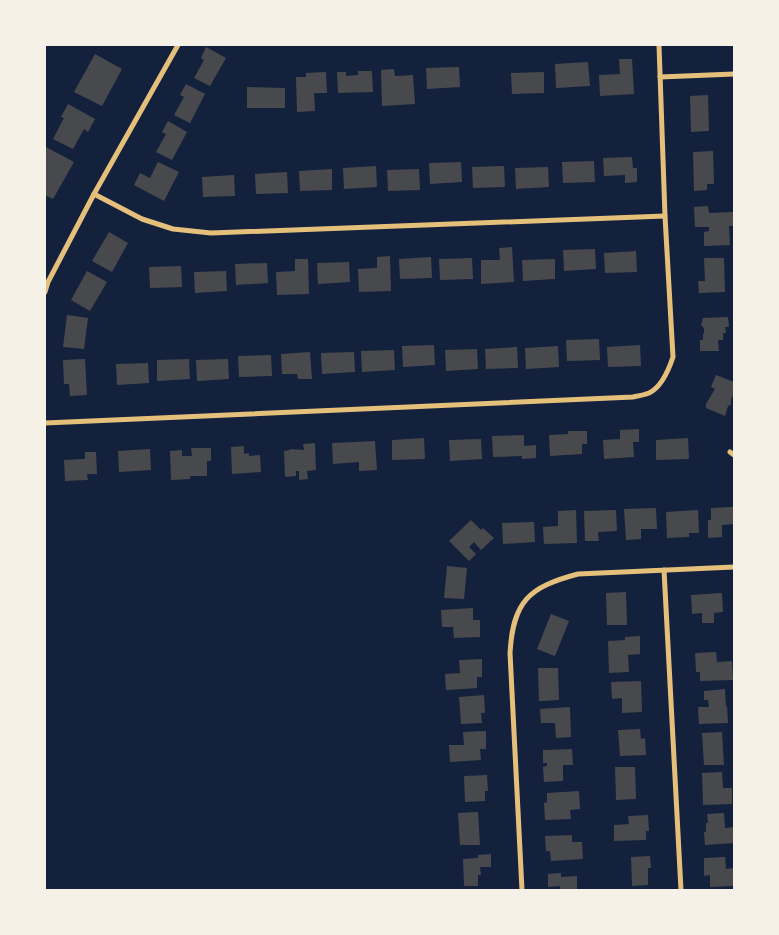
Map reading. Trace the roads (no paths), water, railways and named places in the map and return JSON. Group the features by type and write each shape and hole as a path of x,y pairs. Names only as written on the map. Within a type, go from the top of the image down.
{"street":[{"path":"45,292 48,282 94,194 178,45"},
{"path":"45,423 633,397 650,393 669,370 672,357 658,45"},
{"path":"660,77 734,74"},
{"path":"94,194 142,219 173,230 211,233 665,216"},
{"path":"522,890 510,653 513,628 518,611 528,596 539,588 558,579 578,574 734,567"},
{"path":"664,570 681,890"}]}
